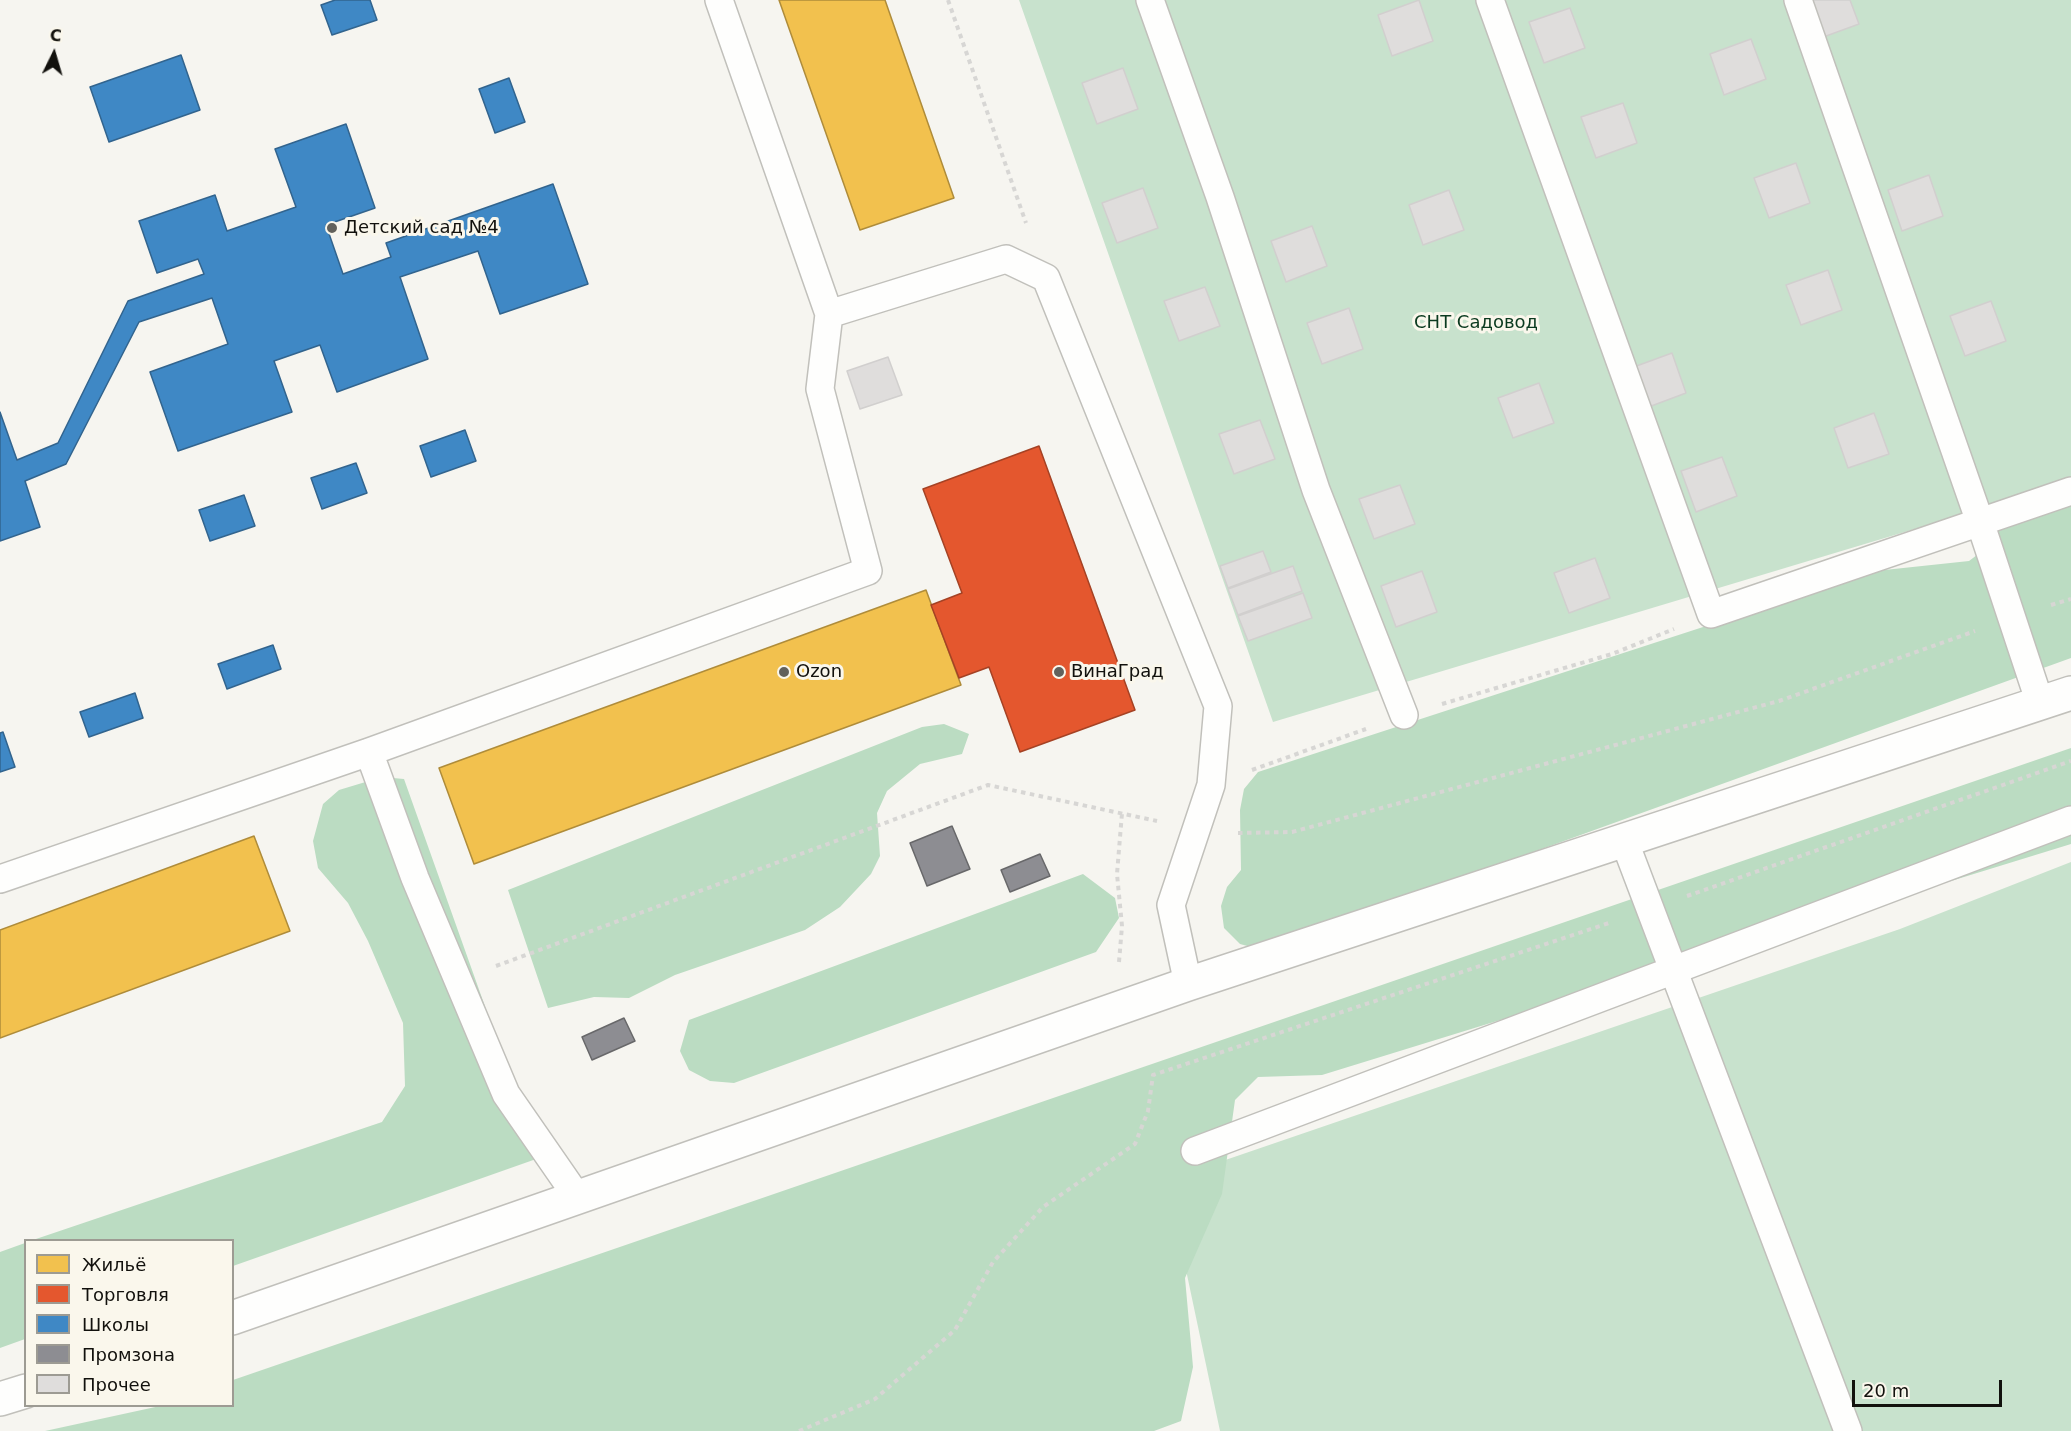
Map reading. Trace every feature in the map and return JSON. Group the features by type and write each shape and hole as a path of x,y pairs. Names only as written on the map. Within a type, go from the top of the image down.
{"street":[{"path":"234,1317 1188,984 2071,693"},
{"path":"0,1400 24,1391"}],"lane":[{"path":"0,879 369,752 868,571 820,389 829,314 718,0"},
{"path":"1150,0 1220,197 1316,490 1404,716"},
{"path":"1490,0 1711,614 2071,491"},
{"path":"1798,0 1980,522 2040,703"},
{"path":"829,314 1006,259 1046,278 1218,706 1211,785 1171,905 1188,984"},
{"path":"369,752 415,878 506,1095 578,1198"},
{"path":"1195,1150 2071,820"},
{"path":"1624,840 1848,1431"}],"path":[{"path":"948,0 1046,278"},
{"path":"459,980 988,785 1218,833 1292,832 1779,701 2071,599"},
{"path":"1211,785 1404,716 1612,654 1711,614"},
{"path":"1118,972 1122,926 1117,874 1122,813"}],"green space":[{"name":"СНТ Садовод","path":"1019,0 2071,0 2071,482 1273,722"},
{"path":"2071,504 2071,658 1262,950 1240,944 1224,928 1221,906 1227,887 1241,870 1240,810 1244,789 1258,772 1875,571 1969,561 1985,549 1993,529"},
{"path":"944,724 969,734 962,754 920,764 887,791 877,813 880,856 871,874 840,907 805,930 675,975 629,998 594,997 548,1008 508,890 922,727"},
{"path":"2071,748 2071,844 1322,1075 1258,1077 1235,1100 1222,1194 1185,1278 1193,1367 1181,1421 1154,1431 45,1431 155,1407 234,1407 234,1380"},
{"path":"382,777 404,779 539,1158 234,1266 234,1239 36,1239 382,1122 405,1086 403,1023 368,941 348,903 318,868 313,841 323,804 339,790"},
{"path":"2071,862 2071,1431 1220,1431 1167,1180 1900,929"},
{"path":"1083,874 1115,898 1119,918 1096,952 734,1083 710,1081 689,1070 680,1051 689,1020"},
{"path":"24,1243 24,1339 0,1348 0,1252"}],"building: Жильё":[{"path":"779,0 885,0 954,198 860,230"},
{"path":"926,590 961,685 474,864 439,768"},
{"path":"254,836 290,931 0,1038 0,930"}],"building: Торговля":[{"path":"1039,446 1135,710 1020,752 989,667 959,678 931,605 962,593 923,489"}],"building: Школы":[{"path":"335,0 370,0 377,20 332,35 321,5"},
{"path":"181,55 200,110 109,142 90,87"},
{"path":"509,78 525,122 495,133 479,89"},
{"path":"346,124 375,208 326,225 343,274 391,257 386,243 553,184 588,284 500,314 478,251 400,277 428,359 337,392 320,345 274,361 292,412 178,451 150,372 228,344 212,298 139,322 66,464 25,481 40,527 0,541 0,412 17,460 58,443 128,301 204,274 198,259 157,273 139,221 215,195 227,231 296,207 275,149"},
{"path":"465,430 476,461 431,477 420,446"},
{"path":"356,463 367,493 322,509 311,478"},
{"path":"244,495 255,526 210,541 199,510"},
{"path":"273,645 281,669 227,689 218,664"},
{"path":"135,693 143,718 89,737 80,712"},
{"path":"3,732 15,767 0,772 0,733"}],"building: Промзона":[{"path":"952,826 970,869 927,886 910,843"},
{"path":"1040,854 1050,876 1010,892 1001,870"},
{"path":"624,1018 635,1041 592,1060 582,1037"}],"building: Прочее":[{"path":"1419,0 1433,41 1392,56 1378,15"},
{"path":"1804,0 1850,0 1859,24 1818,39"},
{"path":"1570,8 1585,48 1544,63 1529,22"},
{"path":"1751,39 1766,79 1724,95 1710,54"},
{"path":"1123,68 1138,109 1097,124 1082,83"},
{"path":"1623,103 1637,143 1596,158 1581,117"},
{"path":"1796,163 1810,203 1769,218 1754,178"},
{"path":"1929,175 1943,216 1902,231 1888,190"},
{"path":"1143,188 1158,228 1117,243 1102,203"},
{"path":"1449,190 1464,230 1423,245 1409,205"},
{"path":"1312,226 1327,266 1286,282 1271,241"},
{"path":"1828,270 1842,310 1801,325 1786,285"},
{"path":"1205,287 1220,326 1179,341 1164,301"},
{"path":"1991,301 2006,341 1965,356 1950,316"},
{"path":"1349,308 1363,349 1322,364 1307,323"},
{"path":"1672,353 1686,393 1646,408 1631,368"},
{"path":"888,357 902,395 860,409 847,371"},
{"path":"1539,383 1554,423 1513,438 1498,398"},
{"path":"1874,413 1889,454 1848,468 1834,428"},
{"path":"1260,420 1275,459 1234,474 1219,434"},
{"path":"1722,457 1737,496 1696,512 1681,471"},
{"path":"1400,485 1415,524 1374,539 1359,499"},
{"path":"1263,551 1271,572 1228,588 1220,566"},
{"path":"1595,558 1610,598 1569,613 1554,573"},
{"path":"1293,566 1302,591 1238,615 1228,589"},
{"path":"1422,571 1437,612 1396,627 1381,586"},
{"path":"1303,593 1312,618 1248,641 1238,616"}],"place":[{"name":"Детский сад №4","path":"332,228"},
{"name":"Ozon","path":"784,672"},
{"name":"ВинаГрад","path":"1059,672"}]}
